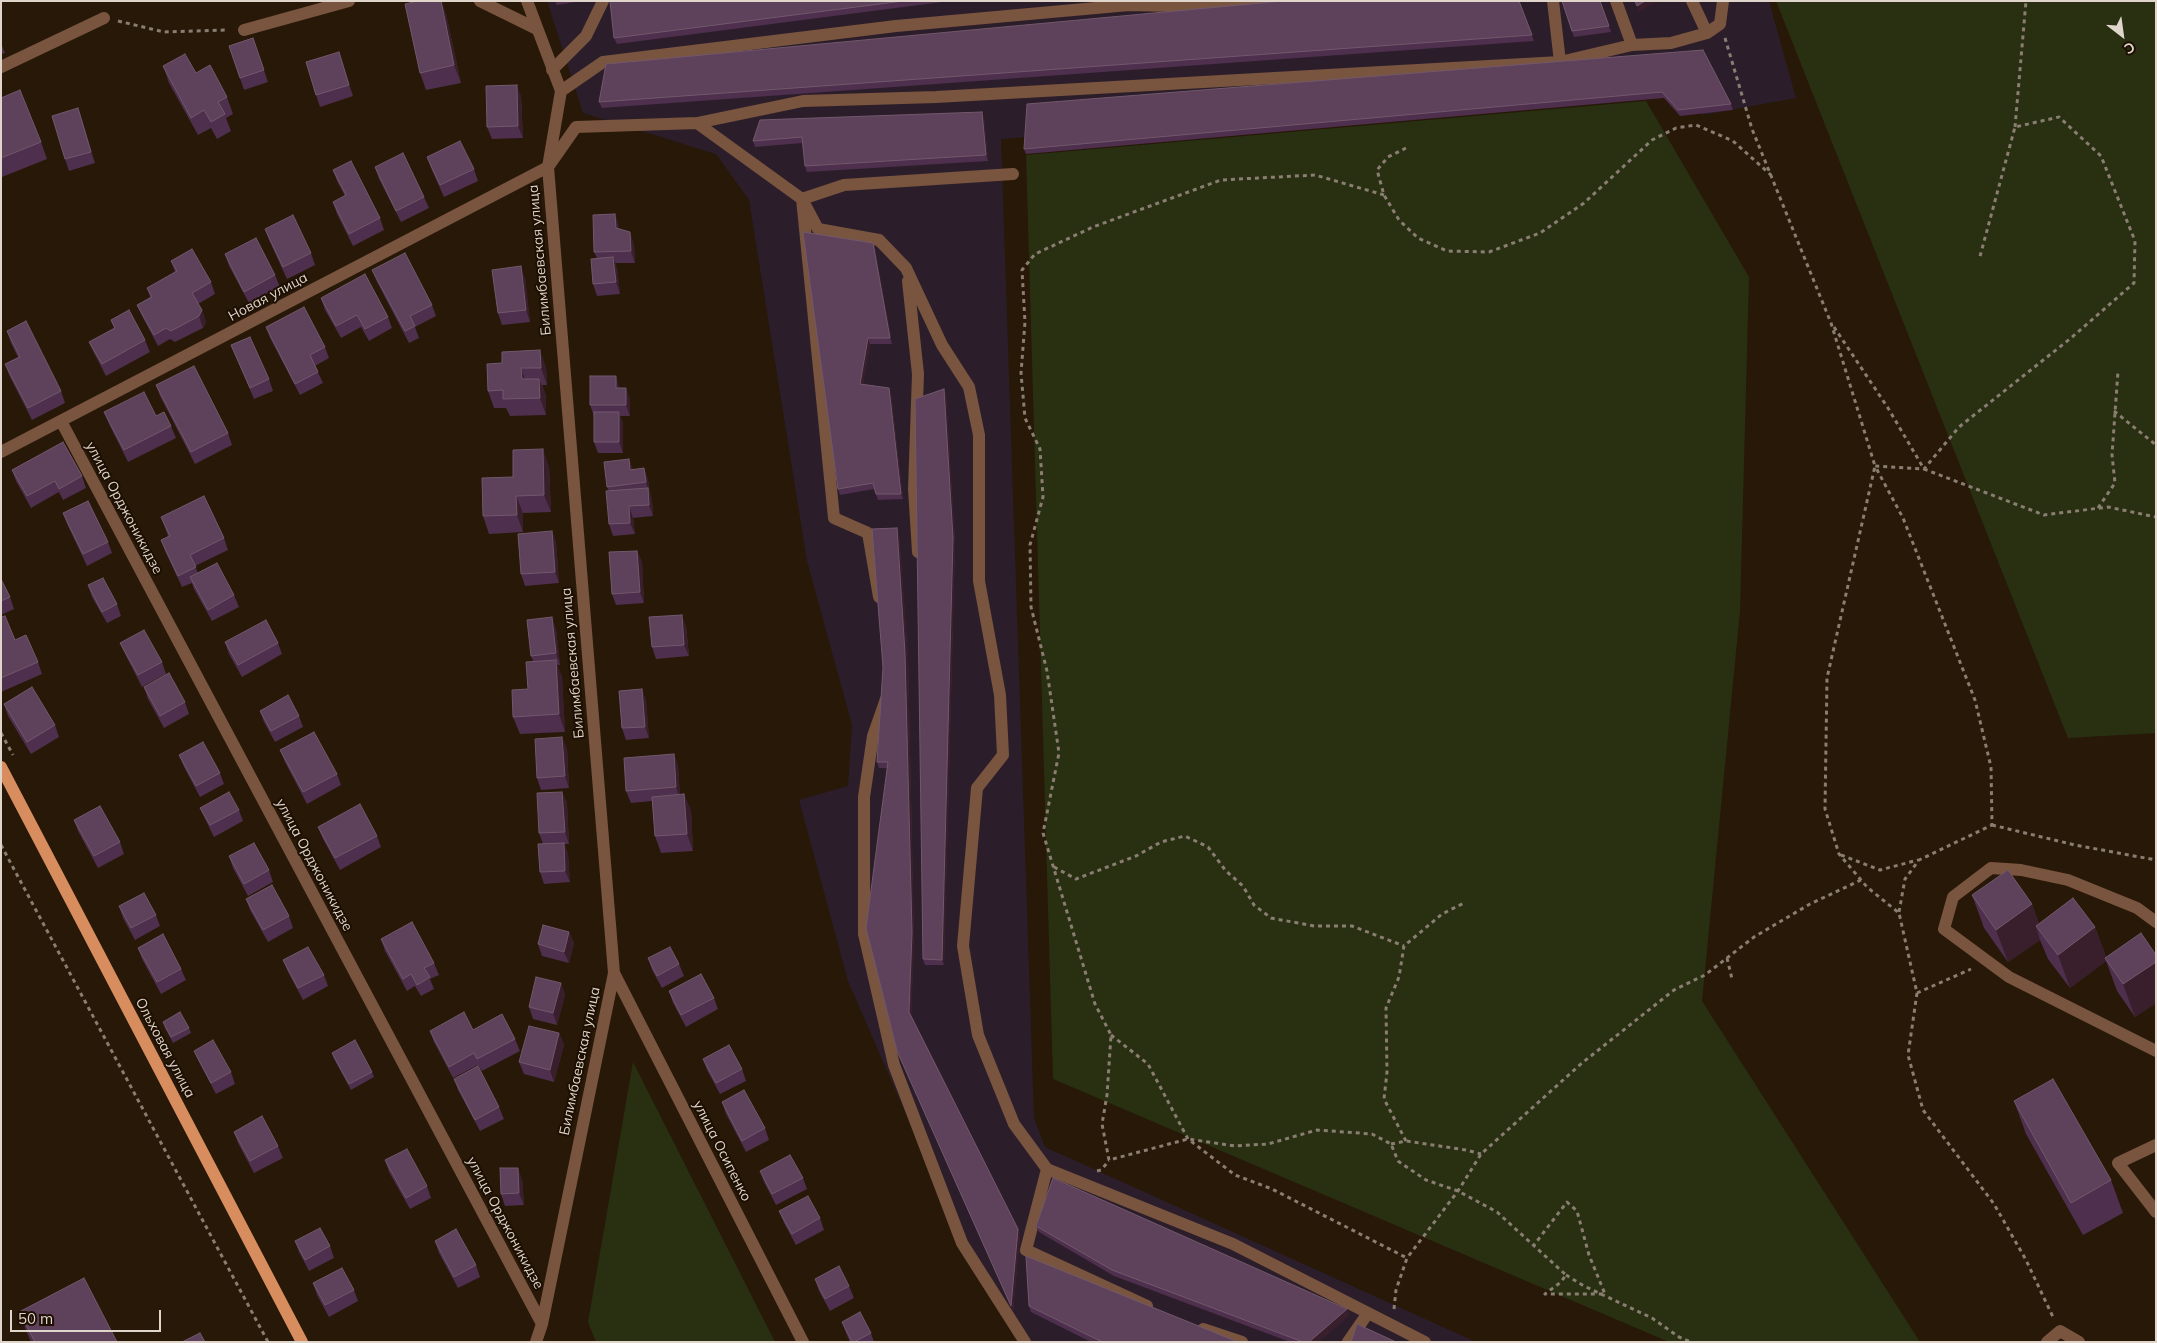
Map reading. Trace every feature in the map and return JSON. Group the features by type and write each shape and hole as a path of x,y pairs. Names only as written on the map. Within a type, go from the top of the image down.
{"main road":[{"name":"Ольховая улица","path":"1,767 302,1342"}],"street":[{"path":"244,30 349,1"},
{"path":"480,1 537,29"},
{"path":"527,1 561,91 603,62 896,26 1129,3 1221,4 1262,1"},
{"path":"552,70 586,36 603,1"},
{"path":"1553,1 1560,62"},
{"path":"1616,1 1632,45"},
{"path":"1692,1 1707,32"},
{"path":"548,167 576,127 697,124 803,101 936,97 1560,62 1632,45 1671,43 1707,32 1720,24 1723,1"},
{"path":"1,67 104,18"},
{"name":"Билимбаевская улица","path":"536,1342 542,1324 614,973 548,167 561,91"},
{"path":"697,124 802,199 818,229 878,240 906,268 942,346 969,386 979,435 979,581 1000,695 1003,755 977,788 963,946 978,1035 1014,1124 1047,1169 1233,1244 1425,1342"},
{"name":"Новая улица","path":"1,452 548,167"},
{"path":"802,199 844,185 1012,174"},
{"path":"802,199 834,518 868,533 881,610"},
{"path":"906,268 918,374 914,489 919,568"},
{"name":"улица Орджоникидзе","path":"61,421 542,1324"},
{"path":"887,687 887,694 873,736 864,797 864,934 894,1065 962,1243 1025,1342"},
{"path":"2156,922 2137,908 2068,880 2022,870 1991,868 1953,897 1944,929 2009,977 2156,1051"},
{"name":"улица Осипенко","path":"614,973 803,1342"},
{"path":"2156,1145 2118,1163 2156,1212"},
{"path":"1047,1169 1026,1250 1161,1312"},
{"path":"1348,1342 1368,1313"},
{"path":"1188,1324 1242,1342"},
{"path":"2047,1342 2060,1331 2079,1342"}],"path":[{"path":"1979,260 2015,127 2026,1"},
{"path":"104,18 164,32 244,30"},
{"path":"1720,24 1732,55 1752,129 1831,323 1874,466 1903,518 1974,700 1991,767 1992,824"},
{"path":"1924,469 1958,426 2071,338 2134,283 2135,241 2101,156 2059,117 2015,127"},
{"path":"1406,148 1388,157 1377,170 1384,195 1399,220 1418,238 1447,250 1489,252 1540,233 1584,203 1652,140 1676,128 1696,126 1733,142 1771,176"},
{"path":"1384,195 1315,175 1221,180 1093,227 1035,254 1022,270 1025,322 1021,373 1025,418 1040,449 1043,497 1030,545 1031,607 1047,671 1059,753 1043,833 1095,1004 1111,1035 1148,1064 1188,1139 1235,1175 1272,1188 1407,1258"},
{"path":"1831,323 1888,408 1924,469"},
{"path":"2098,508 2115,483 2112,455 2118,371"},
{"path":"2114,411 2156,444"},
{"path":"1874,466 1924,469 2044,515 2108,507 2156,517"},
{"path":"1874,466 1827,678 1825,809 1839,854 1861,880 1899,913"},
{"path":"1839,854 1880,870 1919,860 1992,824 2075,845 2156,860"},
{"path":"1054,866 1076,879 1136,856 1161,842 1185,836 1208,847 1226,871 1242,886 1254,905 1271,918 1314,926 1352,926 1404,946"},
{"path":"1,845 268,1342"},
{"path":"1919,860 1905,879 1899,913 1917,993 1908,1055 1923,1110 1994,1204 2026,1260 2060,1331"},
{"path":"1388,1323 1393,1311 1396,1290 1407,1258 1458,1191 1480,1154 1582,1063 1674,990 1705,975 1762,932 1810,904 1861,880"},
{"path":"1406,1141 1384,1099 1387,1072 1386,1008 1399,977 1404,946 1442,914 1464,903"},
{"path":"1727,958 1732,979"},
{"path":"1917,993 1987,962"},
{"path":"1111,1035 1107,1095 1102,1124 1109,1160 1188,1139 1235,1146 1268,1144 1317,1130 1372,1134 1391,1144 1406,1141 1466,1150 1480,1154"},
{"path":"1391,1144 1398,1161 1426,1180 1458,1191 1497,1212 1566,1275 1584,1286 1605,1294 1652,1318 1679,1337 1691,1342"},
{"path":"1534,1245 1567,1202 1577,1211 1589,1255 1605,1294"},
{"path":"1566,1275 1561,1282 1545,1294 1605,1294"}],"shaded area":[{"path":"547,1 1769,1 1796,98 1703,115 1685,84 1001,139 1034,1118 1045,1147 1476,1342 1025,1342 962,1243 848,981 799,800 848,786 852,725 807,561 749,200 716,154 583,113"}],"green space":[{"path":"1776,1 2156,1 2156,733 2068,738"},
{"path":"1646,101 1749,277 1740,611 1702,1001 1920,1342 1669,1342 1053,1079 1026,155"},
{"path":"633,1062 775,1342 596,1342 588,1322"}],"building":[{"path":"418,1 441,1 454,65 420,73 405,4"},
{"path":"610,1 903,1 614,38"},
{"path":"1283,1 1519,1 1532,35 599,102 606,64"},
{"path":"1562,1 1600,1 1609,26 1572,31"},
{"path":"1635,1 1645,1 1637,6"},
{"path":"253,38 264,70 240,78 229,46"},
{"path":"1703,50 1731,104 1678,110 1662,92 1024,149 1027,104"},
{"path":"339,52 349,85 316,95 306,62"},
{"path":"185,54 196,73 210,65 227,97 218,102 225,114 211,122 204,110 191,118 163,66"},
{"path":"517,85 518,126 487,127 486,86"},
{"path":"20,90 41,142 1,158 1,98"},
{"path":"78,108 91,152 65,159 52,116"},
{"path":"982,112 986,155 805,166 802,137 753,141 760,120"},
{"path":"460,141 474,169 440,185 427,157"},
{"path":"403,153 424,197 396,211 375,167"},
{"path":"351,161 380,218 349,234 333,202 346,195 333,170"},
{"path":"615,214 616,228 630,232 631,251 594,252 593,215"},
{"path":"293,215 311,253 283,267 265,229"},
{"path":"803,232 873,243 890,338 868,338 860,384 889,388 901,494 876,494 873,483 838,489"},
{"path":"256,238 275,275 244,292 225,254"},
{"path":"192,249 211,282 192,293 202,310 199,316 171,331 166,328 154,335 137,305 152,297 147,288 177,271 171,261"},
{"path":"405,253 432,305 410,316 415,326 405,331 372,270"},
{"path":"613,257 616,282 593,284 591,259"},
{"path":"521,266 526,310 498,313 492,270"},
{"path":"365,274 388,317 365,329 357,315 336,326 321,298"},
{"path":"304,307 325,347 310,355 318,372 295,384 266,327"},
{"path":"129,310 145,340 102,364 89,342 115,328 111,320"},
{"path":"26,321 61,391 28,408 5,364 20,357 7,331"},
{"path":"250,337 269,379 250,388 231,345"},
{"path":"540,350 541,368 521,368 522,379 539,379 540,398 503,399 503,390 488,391 487,364 502,363 502,352"},
{"path":"194,366 228,433 191,452 156,385"},
{"path":"590,376 616,376 616,388 626,388 626,405 590,405"},
{"path":"944,389 953,538 942,960 923,959 915,399"},
{"path":"144,392 156,416 164,412 171,426 124,450 104,412"},
{"path":"594,412 619,412 619,442 594,442"},
{"path":"63,442 82,476 59,489 55,481 27,496 12,470"},
{"path":"543,449 544,495 516,496 517,515 483,516 482,478 513,477 513,450"},
{"path":"629,459 630,470 644,468 646,482 607,487 604,462"},
{"path":"648,488 649,505 629,506 630,523 609,524 606,491"},
{"path":"204,496 224,538 190,555 196,567 178,576 161,540 170,536 161,517"},
{"path":"88,501 108,542 83,554 63,513"},
{"path":"897,528 905,653 912,933 909,1012 1018,1229 1011,1306 897,1051 866,928 888,762 877,762 883,667 872,529"},
{"path":"552,531 555,572 521,574 518,534"},
{"path":"637,551 640,592 612,594 609,552"},
{"path":"217,563 234,595 208,610 190,577"},
{"path":"103,578 117,604 102,612 88,585"},
{"path":"1,579 10,597 1,601"},
{"path":"682,615 684,645 652,647 649,617"},
{"path":"5,616 15,640 26,635 38,662 1,678 1,617"},
{"path":"552,617 556,653 531,656 527,620"},
{"path":"266,620 278,643 238,665 225,642"},
{"path":"144,630 162,662 138,675 120,643"},
{"path":"556,660 559,714 513,717 512,690 528,689 526,662"},
{"path":"169,673 185,702 160,716 144,687"},
{"path":"32,687 55,725 27,742 4,704"},
{"path":"642,689 645,727 622,728 619,691"},
{"path":"288,695 299,716 271,731 260,711"},
{"path":"314,732 337,774 303,792 280,750"},
{"path":"562,737 565,776 537,778 535,739"},
{"path":"203,742 220,773 196,786 179,755"},
{"path":"674,754 676,787 626,791 624,758"},
{"path":"229,792 239,810 210,825 200,808"},
{"path":"562,792 565,832 539,833 537,793"},
{"path":"684,794 687,834 655,836 652,797"},
{"path":"360,804 377,836 335,858 318,827"},
{"path":"100,806 120,842 94,856 74,820"},
{"path":"254,843 269,870 244,884 229,856"},
{"path":"564,843 565,871 540,872 538,844"},
{"path":"2008,870 2032,904 1996,930 1972,895"},
{"path":"272,885 289,916 263,930 246,899"},
{"path":"144,893 156,915 131,928 119,906"},
{"path":"2073,898 2095,927 2058,955 2036,926"},
{"path":"412,922 434,963 424,968 430,977 417,985 411,974 403,979 381,939"},
{"path":"543,925 569,932 564,952 538,944"},
{"path":"2141,933 2156,955 2156,962 2123,984 2105,958"},
{"path":"163,934 181,969 157,982 138,948"},
{"path":"308,947 324,975 298,988 283,960"},
{"path":"670,947 679,964 657,976 648,958"},
{"path":"701,974 714,998 681,1015 669,991"},
{"path":"536,977 561,983 553,1013 529,1007"},
{"path":"180,1012 189,1028 171,1037 163,1022"},
{"path":"464,1012 473,1030 502,1014 515,1039 477,1059 474,1053 449,1067 430,1031"},
{"path":"529,1026 559,1033 550,1070 519,1062"},
{"path":"213,1040 231,1072 211,1083 194,1051"},
{"path":"355,1040 372,1072 349,1084 332,1053"},
{"path":"729,1045 742,1069 716,1083 703,1059"},
{"path":"478,1066 499,1107 475,1120 454,1079"},
{"path":"2053,1079 2111,1180 2071,1203 2014,1101"},
{"path":"744,1090 765,1128 742,1141 722,1102"},
{"path":"262,1116 278,1146 250,1161 234,1132"},
{"path":"407,1149 427,1186 406,1198 385,1160"},
{"path":"790,1155 803,1178 772,1194 760,1171"},
{"path":"500,1168 518,1168 519,1193 501,1194"},
{"path":"1053,1178 1347,1309 1309,1342 1303,1342 1112,1270 1036,1226"},
{"path":"808,1196 820,1218 792,1234 779,1211"},
{"path":"320,1228 330,1246 305,1260 295,1241"},
{"path":"456,1229 476,1265 454,1277 435,1241"},
{"path":"1026,1256 1238,1342 1103,1342 1029,1306"},
{"path":"839,1266 849,1286 825,1299 815,1279"},
{"path":"342,1268 354,1290 325,1305 313,1283"},
{"path":"84,1278 117,1342 35,1342 19,1312"},
{"path":"860,1312 871,1333 852,1342 842,1322"},
{"path":"1357,1324 1396,1342 1351,1342"},
{"path":"200,1333 205,1342 182,1342"}]}
